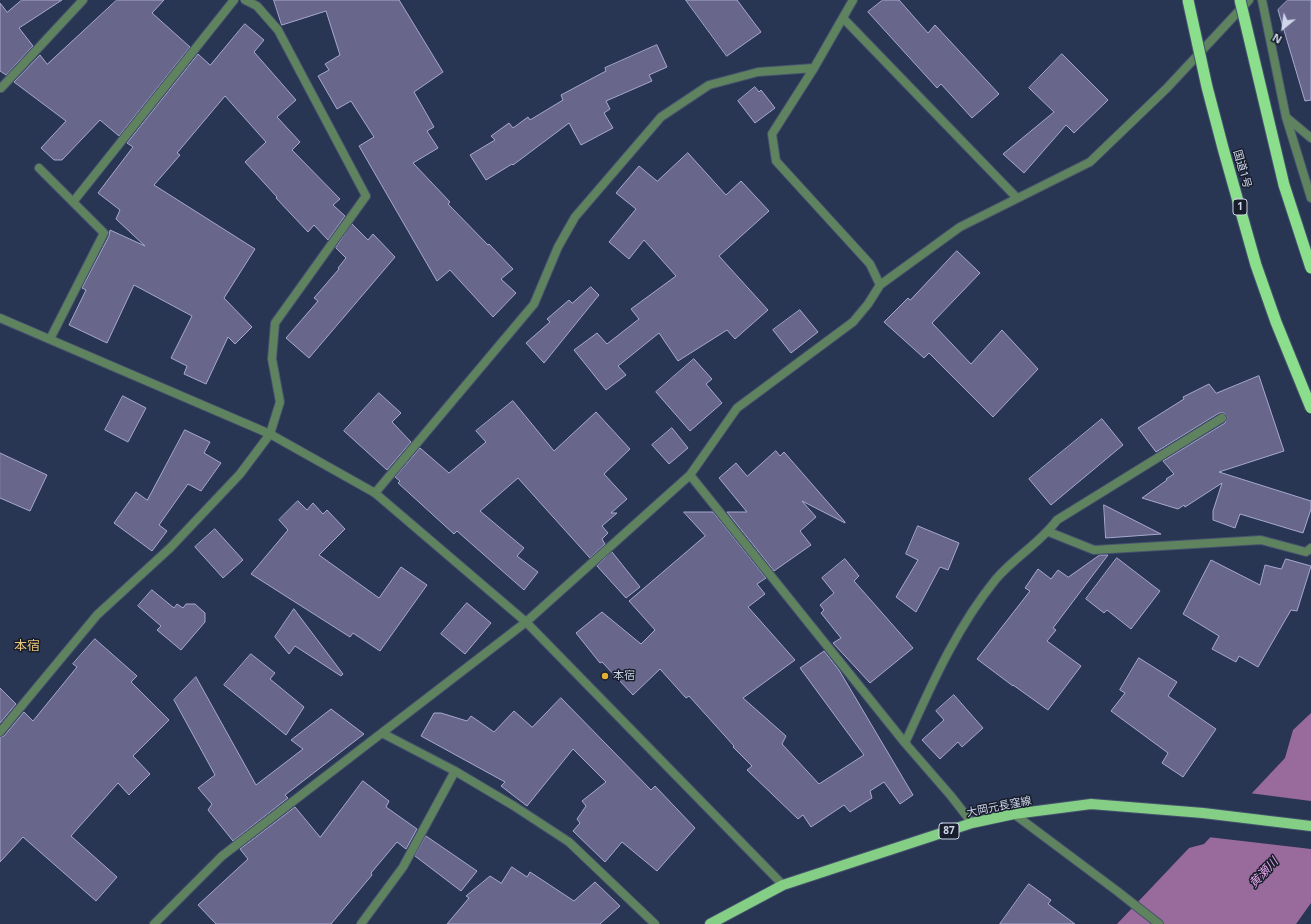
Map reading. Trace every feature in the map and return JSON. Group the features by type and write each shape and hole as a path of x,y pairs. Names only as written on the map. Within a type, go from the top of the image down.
{"highway":[{"name":"国道1号","path":"1188,0 1207,87 1256,264 1276,322 1311,408"},
{"path":"1240,0 1284,185 1311,268"}],"main road":[{"name":"大岡元長窪線","path":"710,924 783,885 972,823 1014,814 1091,804 1203,813 1311,826"}],"street":[{"path":"1,88 83,0"},
{"path":"73,202 234,0"},
{"path":"0,732 97,615 170,548 235,480 270,434 280,402 272,359 275,323 366,196 278,30 257,6 245,0"},
{"path":"854,0 814,68 772,134 776,161 870,264 880,285"},
{"path":"154,924 222,856 526,622 690,475 737,408 853,322 868,304 880,285 960,227 1090,162 1167,88 1249,0"},
{"path":"1262,0 1286,117 1311,198"},
{"path":"843,18 1017,198"},
{"path":"375,493 534,304 558,247 575,217 661,118 709,85 758,72 814,68"},
{"path":"1286,117 1311,138"},
{"path":"39,168 104,233 50,339"},
{"path":"0,318 270,434 375,493 526,622 783,885"},
{"path":"905,743 935,677 971,612 997,579 1012,563 1049,532 1057,520 1222,418"},
{"path":"690,475 905,743 952,796 972,823"},
{"path":"1049,532 1094,550 1261,540 1306,552 1311,548"},
{"path":"382,733 454,771 514,806 568,842 655,924"},
{"path":"361,924 403,867 454,771"},
{"path":"1014,814 1159,924"}],"water":[{"name":"黄瀬川","path":"1311,713 1311,903 1296,924 1117,924 1189,848 1204,844 1285,758 1293,730"}],"pier":[{"path":"1249,793 1311,801 1311,849 1208,837"}],"building":[{"path":"22,0 62,0 19,28 33,46 6,75 0,71 0,3 7,12"},
{"path":"117,0 164,0 152,13 190,47 119,136 100,120 62,160 54,160 41,148 66,121 14,82 40,55 47,64"},
{"path":"274,0 399,0 443,72 414,92 434,127 427,131 438,148 413,163 450,202 448,204 513,269 501,279 516,293 493,317 450,270 437,281 359,146 374,137 351,101 337,109 318,76 329,70 325,64 340,55 326,11 282,25"},
{"path":"686,0 737,0 761,32 727,56"},
{"path":"883,0 899,0 928,33 935,25 999,94 972,118 941,84 937,88 868,12"},
{"path":"1288,0 1311,0 1311,100 1305,101 1278,10"},
{"path":"245,24 264,40 254,52 296,100 277,117 300,142 292,150 340,199 333,205 345,216 328,240 314,225 308,232 245,162 266,142 225,96 177,153 180,155 154,185 255,249 224,298 252,327 235,344 228,337 206,384 184,374 187,366 171,358 192,316 134,285 107,343 69,325 86,290 82,288 109,236 110,230 145,246 116,219 120,210 98,193 133,147 127,143 198,54 210,65"},
{"path":"657,45 667,67 649,75 652,81 606,101 610,109 604,113 613,128 581,145 569,123 513,165 512,164 486,180 470,155 495,140 491,136 509,123 513,128 528,117 530,120 563,100 561,95 606,71 605,68"},
{"path":"1062,54 1108,100 1074,133 1066,125 1024,173 1003,154 1054,112 1029,88"},
{"path":"755,87 759,92 761,90 775,108 755,123 738,101"},
{"path":"688,153 726,195 741,181 769,211 719,256 768,310 735,339 727,330 678,361 659,333 618,366 626,375 606,390 574,350 597,333 607,344 639,319 631,309 676,276 644,240 629,259 609,242 636,209 616,193 639,166 657,181"},
{"path":"352,224 368,240 373,234 395,257 309,358 286,338 318,301 314,298 339,269 338,268 346,258 336,248"},
{"path":"957,251 980,273 932,323 971,364 1002,330 1038,369 993,417 929,353 924,358 884,322 908,298 910,300"},
{"path":"591,287 599,295 544,363 526,343 550,322 547,319 569,300 572,303"},
{"path":"800,310 818,332 791,353 773,330"},
{"path":"694,359 712,379 706,384 722,403 690,431 656,392"},
{"path":"1259,376 1284,451 1219,472 1311,501 1311,509 1303,533 1240,514 1235,528 1213,520 1213,511 1222,483 1185,507 1184,505 1178,509 1142,498 1174,474 1163,461 1225,423 1227,417 1224,413 1219,413 1156,452 1138,428 1184,399 1183,397 1209,384 1216,393"},
{"path":"379,393 401,413 392,422 411,442 387,470 344,431"},
{"path":"123,396 146,408 128,442 105,430"},
{"path":"513,401 554,451 596,412 630,449 604,474 627,499 611,513 617,513 602,526 608,533 602,539 605,544 590,558 518,478 480,511 524,548 517,556 538,572 524,590 457,531 454,534 398,483 400,481 395,477 420,448 449,473 486,442 476,431"},
{"path":"1102,419 1123,445 1051,505 1029,479"},
{"path":"672,428 688,448 669,464 652,445"},
{"path":"185,430 210,442 204,453 221,463 201,491 188,484 159,525 167,531 152,551 114,523 136,492 147,500"},
{"path":"776,451 780,456 784,452 845,523 802,501 816,517 800,531 811,545 774,571 727,512 747,512 719,478 736,463 747,476"},
{"path":"0,453 47,475 30,511 0,498"},
{"path":"298,501 307,510 313,503 323,514 327,510 345,529 319,555 379,598 401,567 427,585 380,651 353,633 350,637 251,574 288,530 279,520"},
{"path":"1104,505 1161,534 1106,538"},
{"path":"684,512 713,512 766,578 757,584 765,594 748,607 795,660 743,698 786,736 782,744 819,784 864,755 800,668 824,651 839,670 913,795 900,804 884,782 870,791 872,798 850,812 844,805 811,827 803,815 798,819 747,770 752,766 733,747 734,746 689,696 686,698 660,669 633,695 602,662 600,663 576,633 602,612 641,644 655,630 629,601 705,536"},
{"path":"918,526 959,543 948,570 940,567 916,612 896,597 918,560 906,554"},
{"path":"215,529 243,560 223,578 195,547"},
{"path":"612,552 640,587 626,598 597,566"},
{"path":"1100,555 1108,555 1053,628 1056,630 1047,641 1081,666 1048,710 977,659 1030,591 1025,588 1038,569 1051,579 1058,570 1068,577"},
{"path":"1117,558 1160,591 1131,629 1107,610 1104,613 1086,599"},
{"path":"845,559 859,576 854,581 913,648 870,683 833,643 841,638 821,613 824,610 820,605 834,593 822,578"},
{"path":"1286,559 1311,566 1297,611 1291,610 1258,667 1239,656 1236,662 1212,649 1219,636 1183,614 1211,560 1260,585 1265,565 1281,569"},
{"path":"152,590 174,608 177,604 183,608 186,604 195,604 205,613 205,622 181,650 157,630 161,626 138,606"},
{"path":"467,603 491,623 465,654 441,634"},
{"path":"294,609 343,674 341,676 295,646 289,654 275,637"},
{"path":"95,639 137,676 131,682 169,720 133,756 150,774 129,795 118,783 71,836 117,877 96,901 23,837 0,862 0,737 4,736 24,712 33,721 77,667 73,664"},
{"path":"251,654 275,673 270,679 304,707 286,735 224,685"},
{"path":"1139,658 1177,682 1168,696 1216,729 1183,777 1162,763 1168,753 1111,711 1125,693 1120,690"},
{"path":"196,677 256,785 303,749 291,740 331,709 364,734 285,795 288,798 233,841 208,810 212,804 198,788 215,775 174,700"},
{"path":"0,688 16,704 0,723"},
{"path":"954,695 983,728 962,747 958,742 940,759 922,740 944,720 936,711"},
{"path":"561,698 651,790 655,786 695,828 657,871 622,842 605,862 573,831 580,823 577,819 586,806 582,801 606,782 573,749 527,806 501,786 505,782 421,736 434,713 441,713 467,721 471,716 494,732 514,711 532,727"},
{"path":"363,781 389,801 386,807 417,829 406,849 397,842 371,873 372,875 331,924 216,924 198,905 248,859 240,849 295,807 320,837"},
{"path":"426,836 477,871 461,891 415,856"},
{"path":"512,867 527,877 530,872 574,901 595,882 620,906 600,924 447,924 469,898 466,896 490,876 501,883"},
{"path":"1029,884 1051,900 1048,904 1075,924 1000,924"}],"place":[{"name":"本宿","path":"605,676"}],"district":[{"name":"本宿","path":"27,646"}]}
